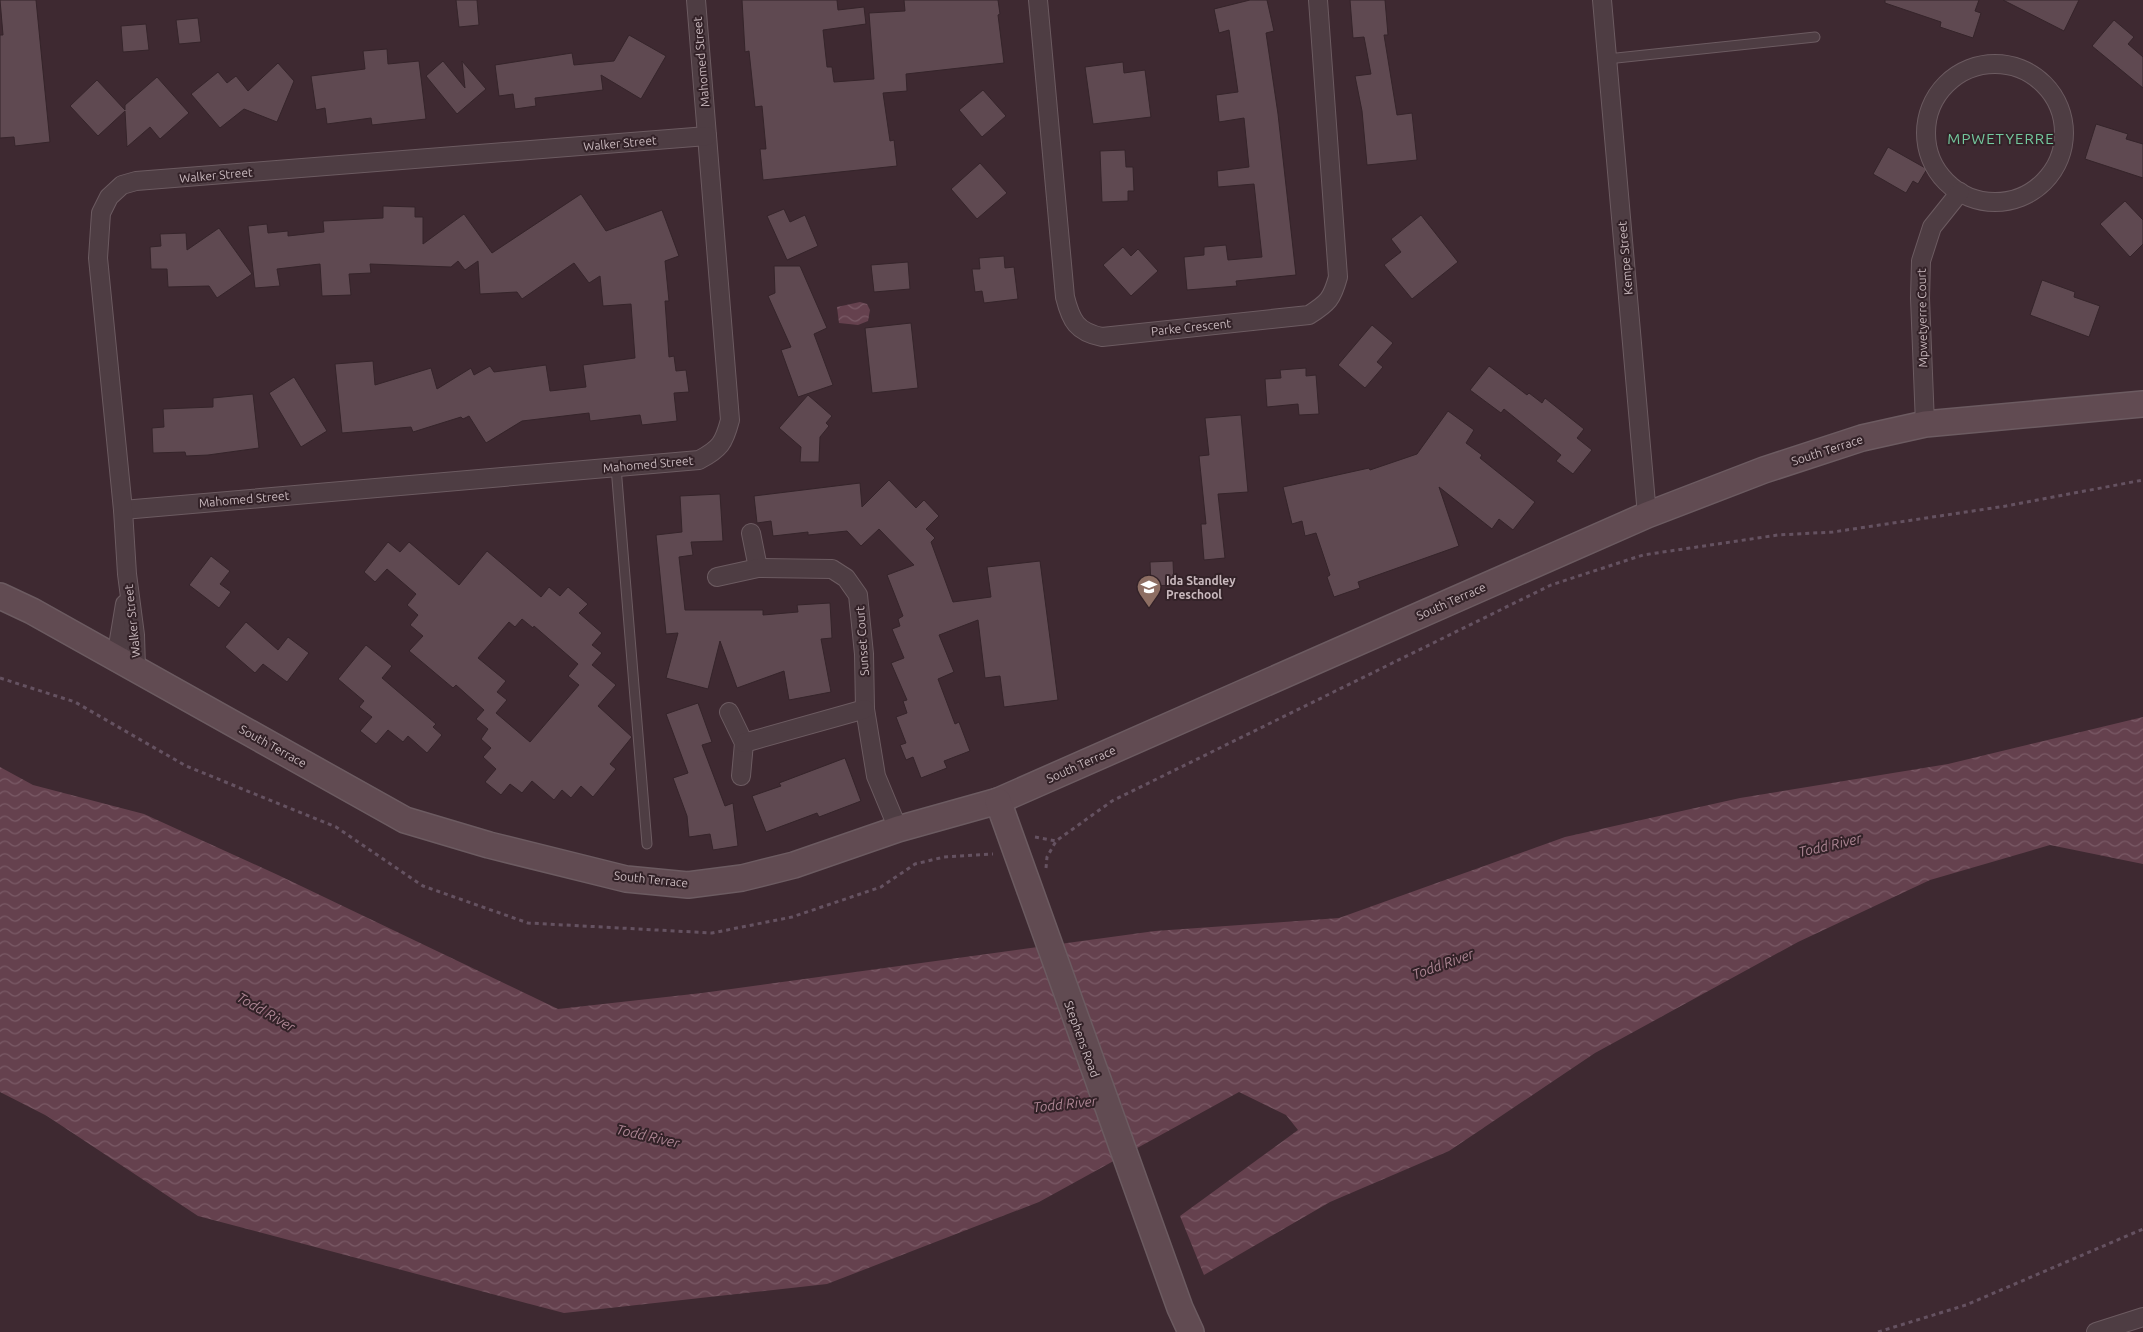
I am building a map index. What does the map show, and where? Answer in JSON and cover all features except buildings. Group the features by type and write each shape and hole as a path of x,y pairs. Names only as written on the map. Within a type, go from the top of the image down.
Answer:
{"street":[{"name":"Mahomed Street","path":"123,510 699,460 716,451 726,437 730,420 696,0"},
{"name":"Parke Crescent","path":"1038,0 1065,297 1070,316 1077,326 1089,334 1102,337 1308,315 1326,304 1334,294 1338,277 1318,0"},
{"name":"Kempe Street","path":"1602,0 1647,515"},
{"path":"2005,64 2027,72 2045,85 2057,103 2064,124 2063,146 2055,167 2042,184 2024,196 2002,202 1981,201 1960,192 1942,177 1930,156 1926,133 1929,110 1941,89 1959,74 1981,65 2005,64"},
{"name":"Walker Street","path":"126,663 135,636 127,574 123,510 98,258 102,213 108,197 122,185 146,180 707,136"},
{"name":"Mpwetyerre Court","path":"1925,424 1920,298 1921,261 1932,227 1960,192"},
{"name":"South Terrace","path":"0,596 32,611 405,820 489,845 626,879 688,885 742,878 794,865 898,829 998,801 1647,515 1764,470 1862,438 1925,424 2143,404"},
{"path":"751,533 758,568"},
{"name":"Sunset Court","path":"716,578 758,568 832,569 846,578 858,595 864,654 865,709 876,776 898,829"},
{"name":"South Terrace","path":"0,586 32,611"},
{"path":"744,743 865,709"},
{"path":"729,712 744,743 741,776"},
{"name":"Stephens Road","path":"998,801 1180,1308 1191,1332"},
{"path":"2096,1332 2143,1317"}],"lane":[{"path":"1607,59 1816,37"},
{"path":"616,467 647,844"}],"path":[{"path":"0,678 75,702 186,766 336,826 423,886 528,923 712,933 792,917 881,887 915,864 944,857 991,855 1014,846 1031,836 1056,841 1112,801 1551,585 1643,555 1778,535 1833,532 2006,506 2143,480"},
{"path":"1878,1332 1966,1305 2143,1229"}],"water":[{"path":"860,302 867,304 870,310 868,321 858,325 839,323 837,307"},
{"name":"Todd River","path":"2143,717 2143,864 2050,845 1930,880 1798,942 1595,1053 1449,1151 1330,1202 1204,1275 1180,1216 1298,1130 1286,1115 1239,1092 1039,1202 827,1284 564,1313 198,1216 47,1116 0,1092 0,767 33,785 144,814 278,875 558,1009 702,993 1155,931 1339,918 1565,837 1740,798 1948,764"}],"place":[{"name":"Ida Standley Preschool","path":"1149,608"}],"district":[{"name":"MPWETYERRE","path":"2001,138"}]}
